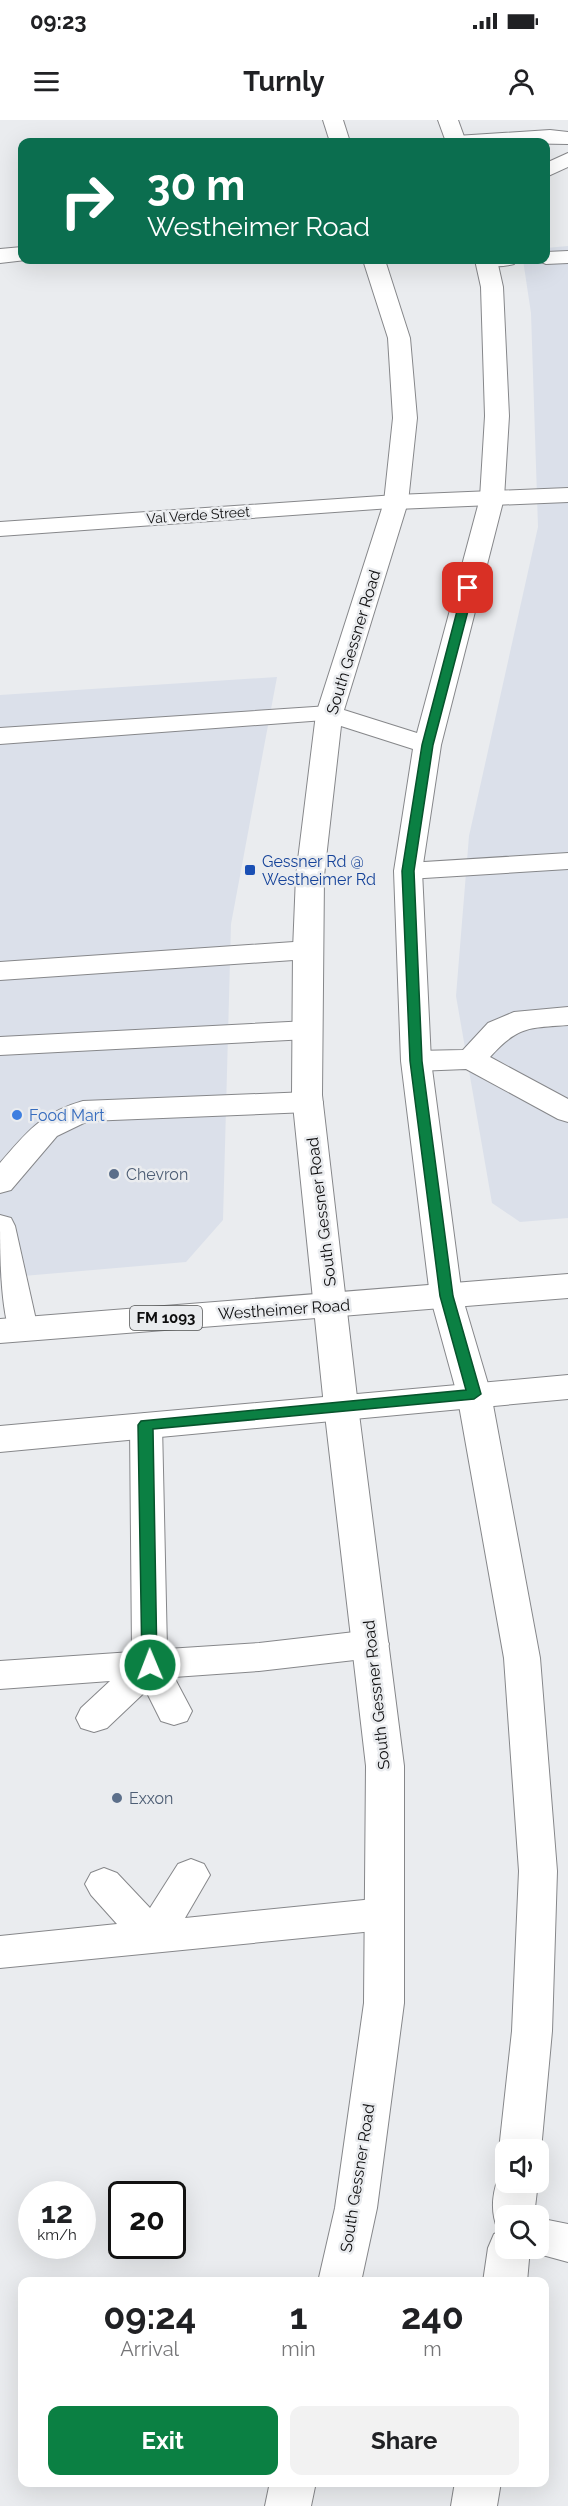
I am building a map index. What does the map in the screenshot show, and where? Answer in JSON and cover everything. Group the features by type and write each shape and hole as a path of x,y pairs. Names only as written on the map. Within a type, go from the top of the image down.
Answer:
{"main road":[{"path":"333,120 339,138"},
{"path":"448,120 455,138"},
{"path":"0,256 18,254"},
{"name":"South Gessner Road","path":"340,2277 356,2208 384,2003 385,1766 372,1644 341,1406 332,1305 308,1102 308,950 310,876 329,714 396,502 405,418 399,338 375,264"},
{"path":"493,264 497,416 492,498 427,745 408,871 416,1061 446,1296 474,1394 522,1658 538,1871 532,2031 521,2139"},
{"name":"Val Verde Street","path":"0,529 396,502"},
{"path":"329,714 427,745"},
{"name":"Westheimer Road","path":"11,1330 568,1286"},
{"path":"0,1438 568,1387"},
{"path":"506,2277 508,2259"},
{"path":"288,2506 292,2487"},
{"path":"474,2506 477,2487"}],"lane":[{"path":"519,138 550,136 568,138"},
{"path":"550,169 568,159"},
{"path":"550,258 568,257"},
{"path":"396,502 568,495"},
{"path":"0,736 329,714"},
{"path":"408,871 568,861"},
{"path":"0,971 308,950"},
{"path":"471,1059 498,1030 525,1019 568,1016"},
{"path":"0,1046 308,1030"},
{"path":"416,1061 471,1059 568,1112"},
{"path":"0,1183 47,1129 83,1111 308,1102"},
{"path":"0,1226 11,1330"},
{"path":"146,1425 150,1665 174,1711"},
{"path":"0,1675 259,1657 372,1644"},
{"path":"94,1718 150,1665"},
{"path":"152,1937 191,1875"},
{"path":"104,1884 152,1937"},
{"path":"0,1952 384,1914"},
{"path":"549,2239 568,2243"}],"shaded area":[{"path":"568,246 568,1218 520,1222 492,1203 456,996 469,836 538,527 531,313 524,264 550,264 550,248"},
{"path":"277,677 231,924 223,1220 186,1262 0,1278 0,695"}],"place":[{"name":"Gessner Rd @ Westheimer Rd","path":"250,870"},
{"name":"Food Mart","path":"17,1115"},
{"name":"Chevron","path":"114,1174"},
{"name":"Exxon","path":"117,1798"}],"route":[{"path":"150,1665 146,1425 474,1394 446,1296 416,1061 408,871 427,745 468,588"}]}
